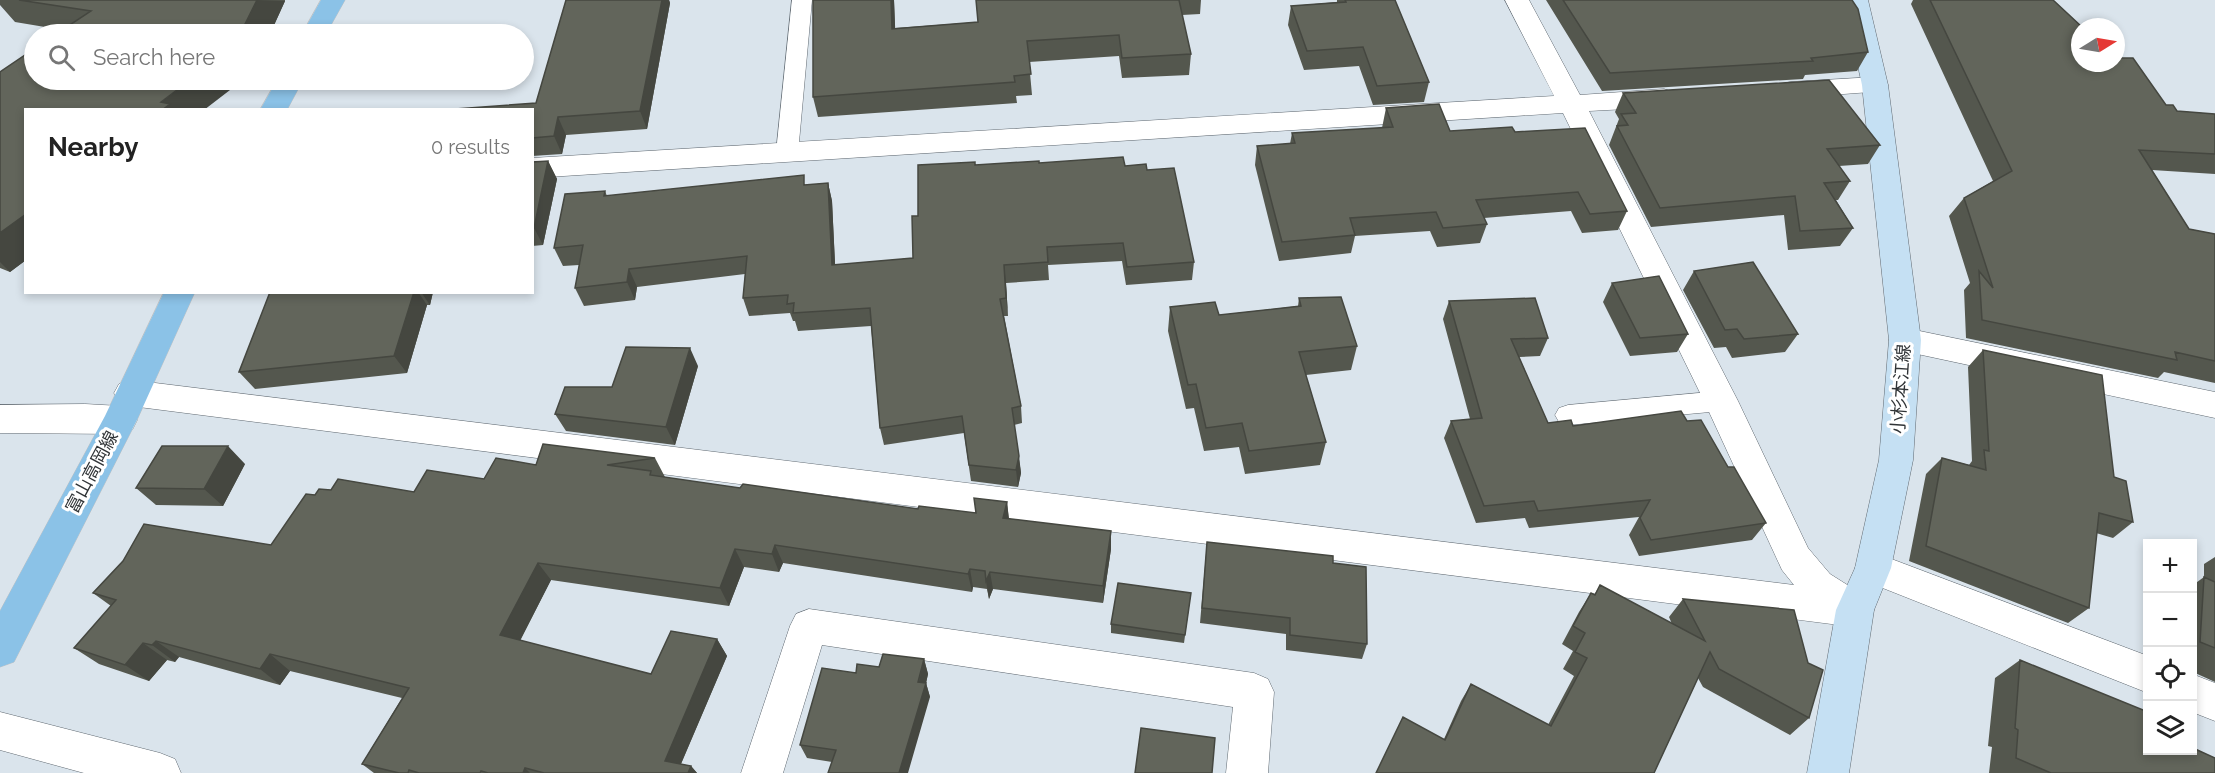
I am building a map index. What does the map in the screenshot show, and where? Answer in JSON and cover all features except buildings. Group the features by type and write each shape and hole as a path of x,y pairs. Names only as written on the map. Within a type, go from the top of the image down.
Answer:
{"main road":[{"path":"320,24 333,0"},
{"name":"小杉本江線","path":"1828,773 1855,610 1873,568 1896,460 1905,340 1875,85 1856,0"},
{"path":"274,108 284,90"},
{"name":"富山高岡線","path":"0,649 125,406 179,294"}],"street":[{"path":"1517,0 1572,104 1721,401 1795,559 1817,586 1855,610"},
{"path":"1770,92 1875,85"},
{"path":"534,168 1689,97"},
{"path":"1905,340 2215,405"},
{"path":"0,419 86,418 125,406 1855,610"},
{"path":"1873,568 2143,673"},
{"path":"762,773 809,626 1254,692 1247,773"},
{"path":"2197,695 2215,702"},
{"path":"0,731 160,773"}],"lane":[{"path":"787,153 802,0"},
{"path":"1568,415 1721,401"}]}
